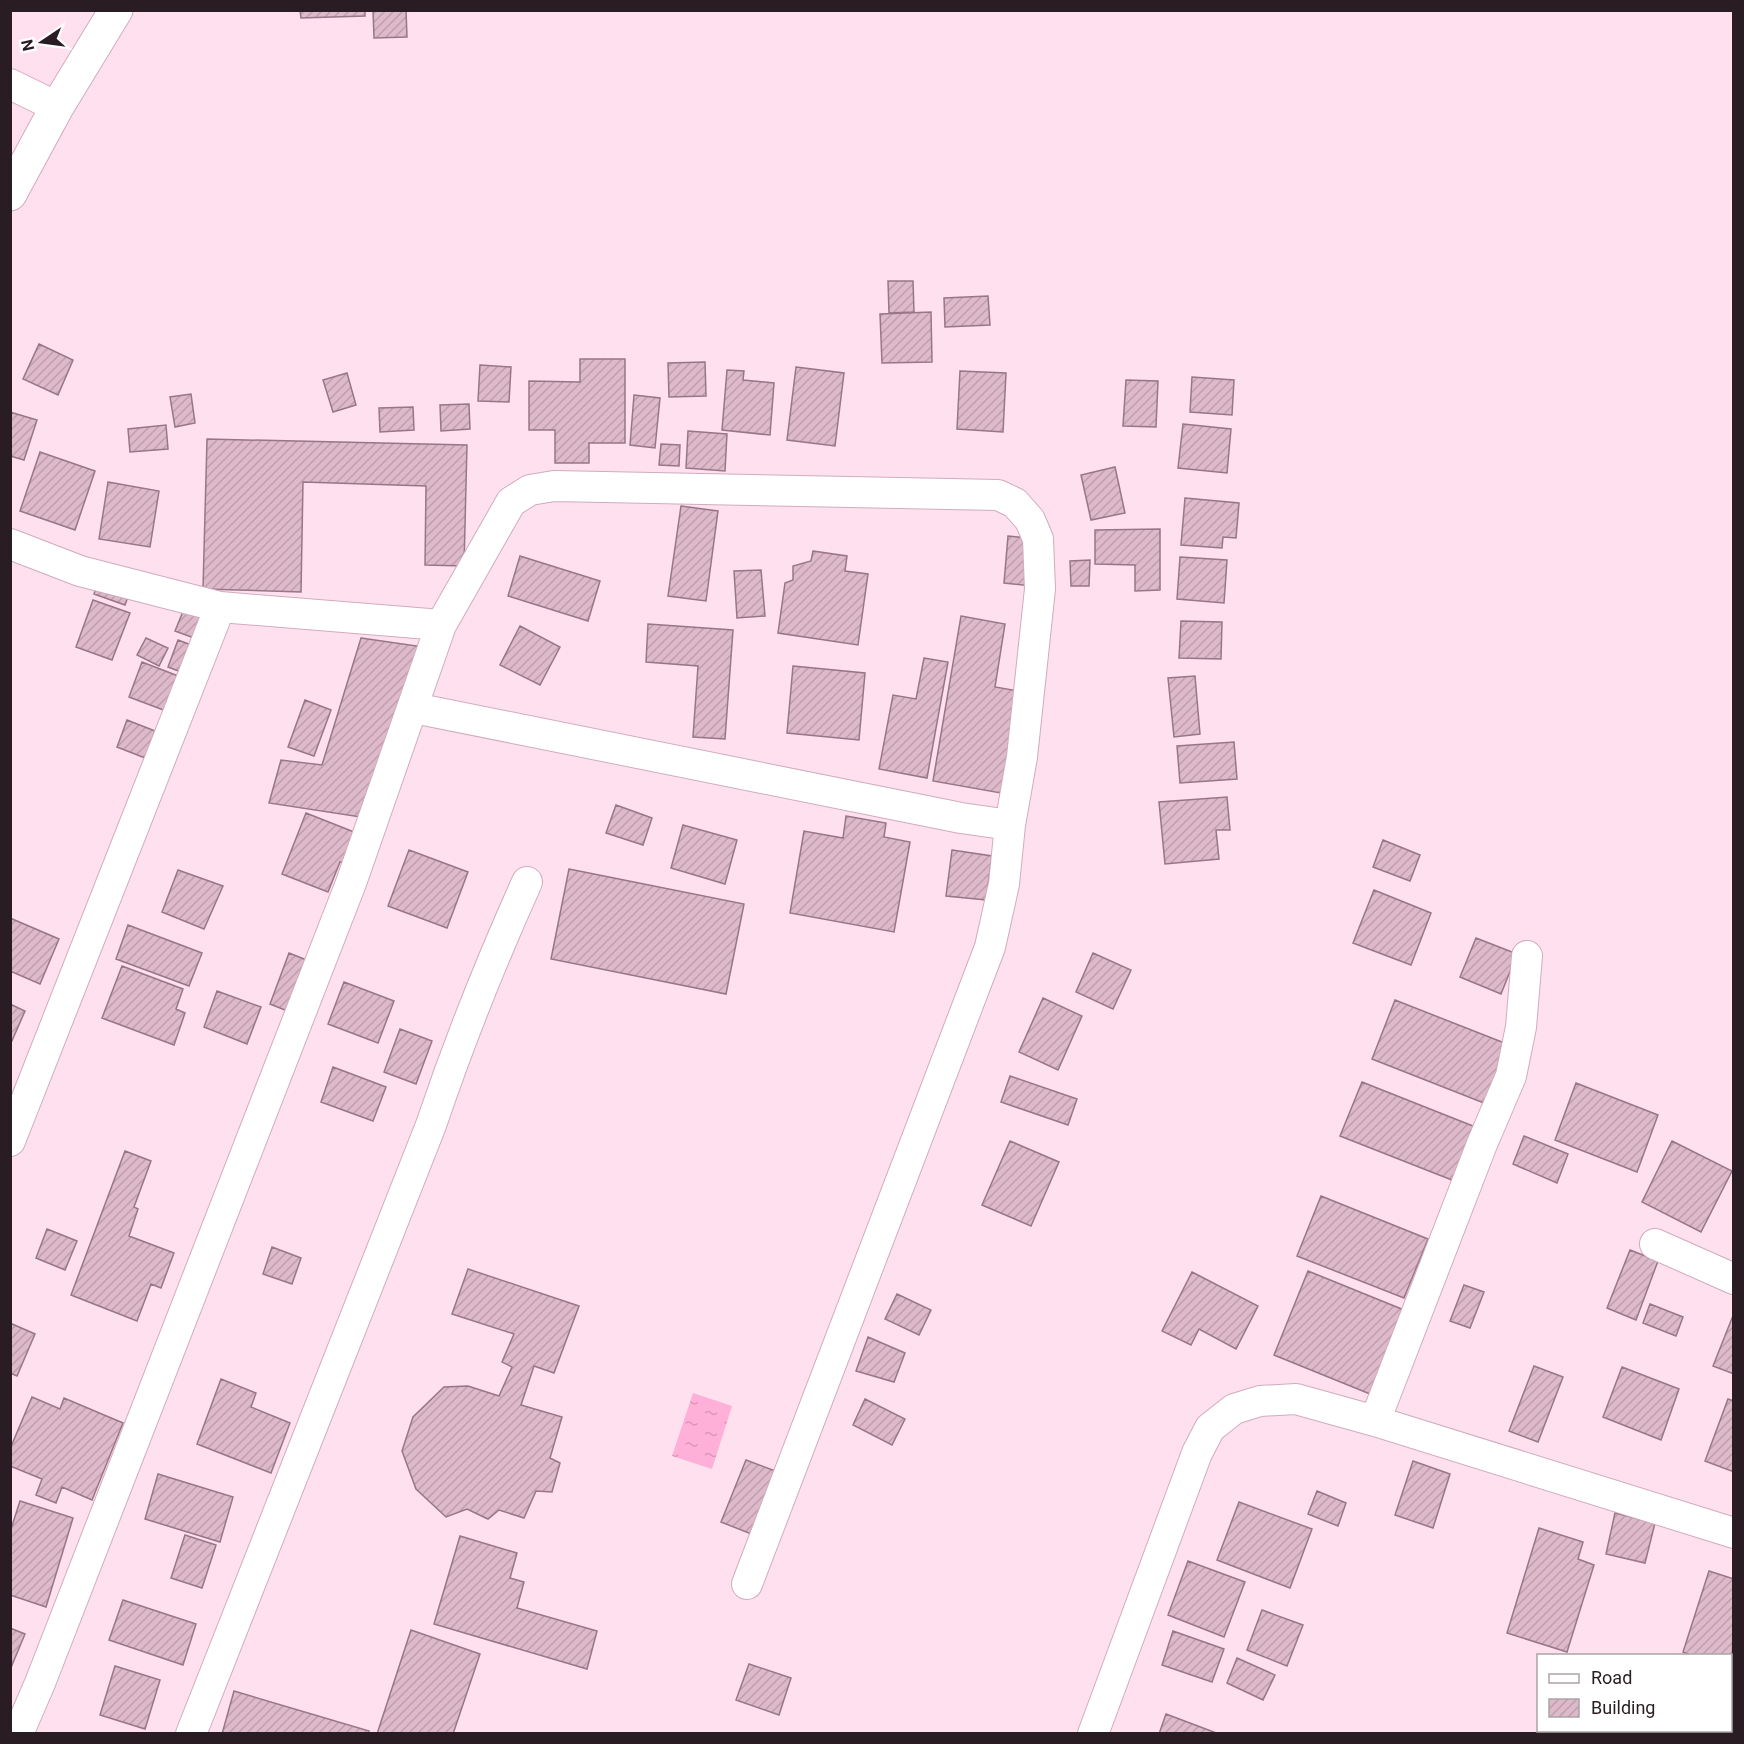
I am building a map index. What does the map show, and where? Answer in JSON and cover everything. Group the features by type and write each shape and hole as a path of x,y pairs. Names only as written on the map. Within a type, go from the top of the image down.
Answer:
{"street":[{"path":"10,194 57,107 116,10"},
{"path":"10,84 57,107"},
{"path":"18,1734 346,894 414,708 441,624 511,501 530,490 554,486 998,495 1015,502 1030,520 1038,539 1040,590 1022,757 1010,825 1004,884 990,947 747,1584"},
{"path":"10,544 80,571 220,607 441,624"},
{"path":"10,1141 220,607"},
{"path":"414,708 961,818 1010,825"},
{"path":"191,1734 431,1125 484,979 527,882"},
{"path":"1375,1421 1482,1144 1511,1076 1521,1027 1527,956"},
{"path":"1654,1244 1734,1279"},
{"path":"1093,1734 1197,1452 1210,1428 1234,1409 1260,1401 1296,1399 1375,1421 1734,1533"}],"water":[{"path":"693,1393 732,1406 712,1469 672,1456"}],"building":[{"path":"300,10 365,10 365,16 301,18"},
{"path":"373,10 406,10 407,37 374,38"},
{"path":"888,281 913,281 914,312 889,313"},
{"path":"988,296 990,325 945,327 944,298"},
{"path":"931,312 932,362 882,363 880,314"},
{"path":"39,344 73,360 58,395 23,379"},
{"path":"580,359 625,359 625,443 589,443 589,463 555,463 555,430 529,430 529,381 580,382"},
{"path":"705,362 706,396 669,397 668,363"},
{"path":"480,365 511,367 509,402 478,401"},
{"path":"796,367 844,373 835,446 787,440"},
{"path":"727,370 744,371 743,380 774,383 770,435 722,430"},
{"path":"960,371 1006,373 1003,432 957,429"},
{"path":"347,373 356,405 333,412 323,380"},
{"path":"1192,377 1234,380 1232,415 1190,412"},
{"path":"1126,380 1158,381 1156,427 1123,426"},
{"path":"191,394 195,423 175,427 170,397"},
{"path":"634,395 660,398 655,448 630,445"},
{"path":"469,404 470,429 441,431 440,405"},
{"path":"413,407 414,430 380,432 379,408"},
{"path":"10,412 37,420 24,460 10,456"},
{"path":"1183,424 1231,429 1227,473 1178,468"},
{"path":"166,425 168,449 130,452 128,429"},
{"path":"688,431 727,434 725,471 686,468"},
{"path":"207,439 467,445 464,566 425,565 426,486 303,482 301,592 203,589"},
{"path":"661,444 680,445 679,466 659,465"},
{"path":"40,452 95,471 75,530 20,511"},
{"path":"1115,467 1125,513 1091,520 1081,475"},
{"path":"108,482 159,491 150,547 99,539"},
{"path":"1185,498 1239,503 1236,538 1223,537 1222,548 1181,545"},
{"path":"681,506 718,511 706,601 668,596"},
{"path":"1160,529 1160,590 1135,591 1135,565 1095,564 1095,530"},
{"path":"1008,536 1037,539 1032,586 1004,583"},
{"path":"813,551 847,556 845,571 868,574 858,645 778,633 785,583 793,580 793,566 811,561"},
{"path":"520,556 600,581 588,621 508,596"},
{"path":"1180,557 1227,560 1224,603 1177,599"},
{"path":"1090,560 1089,586 1071,586 1070,561"},
{"path":"761,570 765,616 737,618 734,571"},
{"path":"100,577 131,588 125,605 94,594"},
{"path":"93,600 130,613 112,660 76,647"},
{"path":"184,609 206,617 197,639 175,631"},
{"path":"961,616 1005,624 995,687 1029,693 1012,795 933,781"},
{"path":"1181,621 1222,622 1221,659 1179,658"},
{"path":"648,624 733,630 725,739 693,737 698,666 646,662"},
{"path":"520,626 560,647 540,685 500,665"},
{"path":"146,638 168,648 159,666 137,655"},
{"path":"361,638 431,648 367,818 269,803 281,760 322,765"},
{"path":"178,640 199,648 189,675 168,667"},
{"path":"924,658 948,662 927,778 879,769 893,695 916,699"},
{"path":"142,662 186,679 174,714 129,697"},
{"path":"793,666 865,673 859,740 787,733"},
{"path":"1195,676 1200,734 1174,737 1168,678"},
{"path":"305,700 331,710 314,756 288,747"},
{"path":"127,720 155,731 145,758 117,747"},
{"path":"1234,742 1237,779 1180,783 1177,746"},
{"path":"1227,797 1230,830 1216,830 1219,859 1165,864 1159,802"},
{"path":"616,805 652,818 643,845 606,833"},
{"path":"306,813 364,836 352,866 340,862 328,892 282,874"},
{"path":"846,816 886,823 884,837 910,842 894,932 790,913 804,831 843,838"},
{"path":"683,825 737,840 725,884 671,868"},
{"path":"1383,840 1420,855 1410,881 1373,867"},
{"path":"409,850 468,872 447,928 388,906"},
{"path":"952,850 992,856 986,900 946,896"},
{"path":"569,869 744,904 726,994 551,959"},
{"path":"178,870 223,886 204,929 162,912"},
{"path":"1374,890 1431,913 1411,965 1353,943"},
{"path":"10,918 59,939 40,984 10,971"},
{"path":"128,925 202,953 189,986 116,959"},
{"path":"1476,938 1517,954 1501,994 1460,977"},
{"path":"289,953 314,963 295,1014 270,1004"},
{"path":"1093,953 1131,970 1113,1009 1076,992"},
{"path":"122,966 183,989 176,1009 185,1013 174,1045 102,1018"},
{"path":"344,982 394,1001 378,1043 328,1024"},
{"path":"217,991 261,1007 247,1044 204,1027"},
{"path":"1043,998 1082,1016 1058,1070 1019,1052"},
{"path":"1395,1000 1512,1046 1489,1105 1372,1059"},
{"path":"10,1004 25,1011 11,1043 10,1043"},
{"path":"400,1029 432,1041 416,1084 384,1072"},
{"path":"333,1067 386,1087 373,1121 321,1102"},
{"path":"1010,1076 1077,1099 1068,1125 1001,1102"},
{"path":"1362,1082 1483,1130 1462,1184 1340,1136"},
{"path":"1576,1083 1658,1115 1637,1172 1555,1140"},
{"path":"1524,1136 1568,1154 1557,1183 1513,1164"},
{"path":"1010,1141 1059,1162 1031,1226 982,1205"},
{"path":"1672,1141 1732,1171 1701,1232 1642,1202"},
{"path":"125,1151 151,1161 134,1207 138,1209 129,1236 174,1253 161,1288 151,1284 137,1321 71,1295"},
{"path":"1321,1196 1428,1239 1404,1298 1297,1256"},
{"path":"47,1229 77,1241 65,1270 36,1258"},
{"path":"272,1247 301,1258 292,1284 263,1274"},
{"path":"1630,1250 1658,1261 1636,1320 1607,1308"},
{"path":"468,1269 579,1306 554,1373 534,1366 521,1405 562,1417 550,1458 560,1463 552,1492 536,1491 524,1518 499,1510 488,1519 467,1509 446,1517 416,1489 402,1451 413,1417 444,1387 468,1386 499,1396 512,1367 502,1362 514,1334 452,1314"},
{"path":"1308,1271 1409,1312 1375,1396 1274,1355"},
{"path":"1192,1272 1258,1306 1236,1349 1199,1329 1191,1345 1162,1331"},
{"path":"1464,1285 1484,1292 1470,1328 1450,1321"},
{"path":"897,1294 931,1310 919,1335 885,1319"},
{"path":"1650,1304 1683,1317 1676,1336 1643,1323"},
{"path":"1734,1313 1734,1374 1713,1366"},
{"path":"10,1323 35,1334 17,1376 10,1373"},
{"path":"868,1337 905,1353 894,1382 856,1371"},
{"path":"1534,1366 1563,1377 1538,1442 1509,1431"},
{"path":"1622,1367 1679,1389 1661,1440 1603,1417"},
{"path":"221,1379 256,1393 251,1407 290,1423 271,1473 197,1444"},
{"path":"32,1397 60,1409 64,1398 123,1423 92,1500 62,1487 56,1503 36,1495 42,1479 10,1466 10,1449"},
{"path":"865,1399 905,1419 892,1445 853,1425"},
{"path":"1728,1399 1734,1401 1734,1472 1705,1461"},
{"path":"746,1460 778,1472 754,1535 721,1522"},
{"path":"1413,1461 1450,1474 1433,1528 1395,1515"},
{"path":"158,1474 233,1497 220,1542 145,1519"},
{"path":"1317,1491 1346,1503 1338,1526 1308,1514"},
{"path":"20,1501 73,1518 46,1607 10,1595 10,1532"},
{"path":"1239,1502 1312,1529 1290,1588 1217,1560"},
{"path":"1615,1513 1655,1523 1645,1563 1606,1554"},
{"path":"1539,1528 1583,1542 1578,1559 1594,1565 1567,1652 1507,1633"},
{"path":"185,1535 216,1545 202,1588 171,1578"},
{"path":"460,1536 517,1553 510,1578 524,1582 517,1608 597,1631 587,1669 434,1624"},
{"path":"1188,1561 1245,1582 1224,1637 1168,1615"},
{"path":"1709,1571 1734,1579 1732,1669 1732,1654 1688,1654 1683,1652"},
{"path":"123,1600 196,1624 183,1665 109,1640"},
{"path":"1262,1610 1303,1625 1287,1666 1247,1650"},
{"path":"10,1628 25,1634 10,1670"},
{"path":"411,1630 480,1654 453,1734 377,1734"},
{"path":"1173,1631 1224,1649 1212,1682 1162,1665"},
{"path":"1237,1658 1275,1675 1263,1700 1227,1683"},
{"path":"749,1664 791,1678 779,1715 736,1700"},
{"path":"115,1666 160,1680 145,1729 100,1715"},
{"path":"234,1691 369,1731 368,1734 222,1734"},
{"path":"1166,1714 1219,1734 1159,1734"}]}
